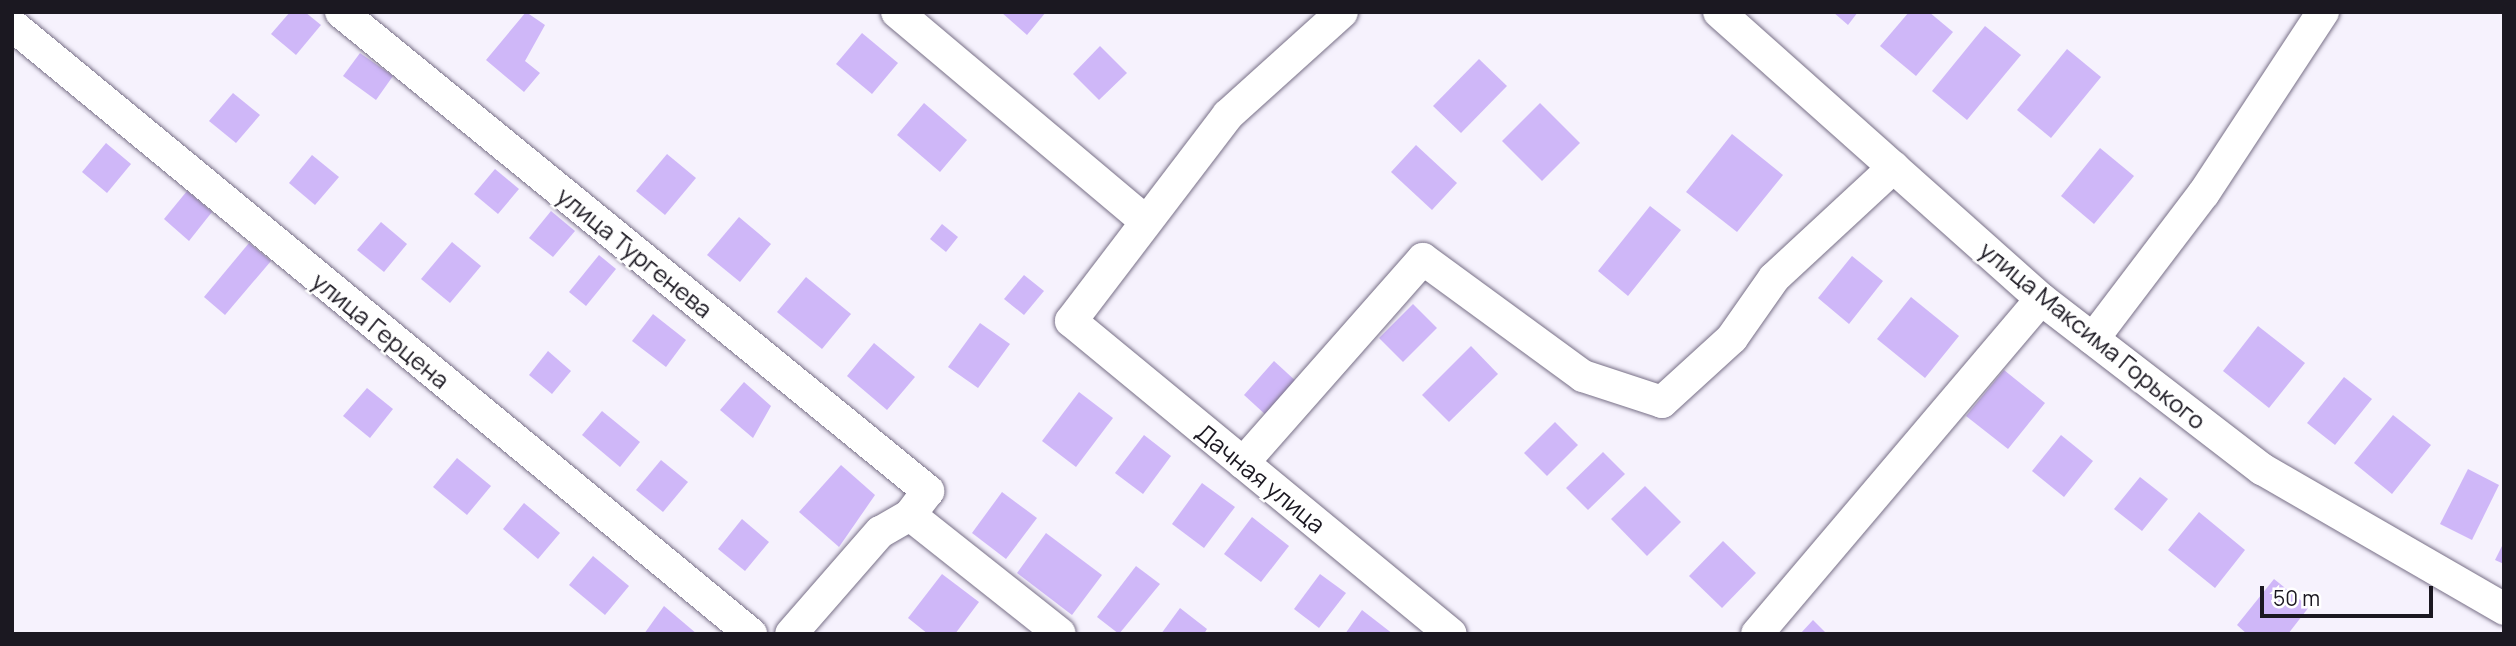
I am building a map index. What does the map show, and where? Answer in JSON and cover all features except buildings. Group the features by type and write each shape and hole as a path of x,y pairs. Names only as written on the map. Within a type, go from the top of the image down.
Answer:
{"street":[{"name":"улица Тургенева","path":"341,12 919,503 1060,634"},
{"path":"897,12 1144,220 1228,115 1342,12"},
{"name":"улица Максима Горького","path":"1719,12 2041,299 2262,469 2504,609"},
{"path":"2093,339 2204,193 2323,12"},
{"name":"улица Герцена","path":"12,25 751,634"},
{"path":"1243,463 1423,259 1584,376 1662,402 1732,338 1774,278 1894,167"},
{"name":"Дачная улица","path":"1144,220 1071,321 1451,634"},
{"path":"1757,634 2041,299"},
{"path":"791,634 880,533 919,503"}]}
